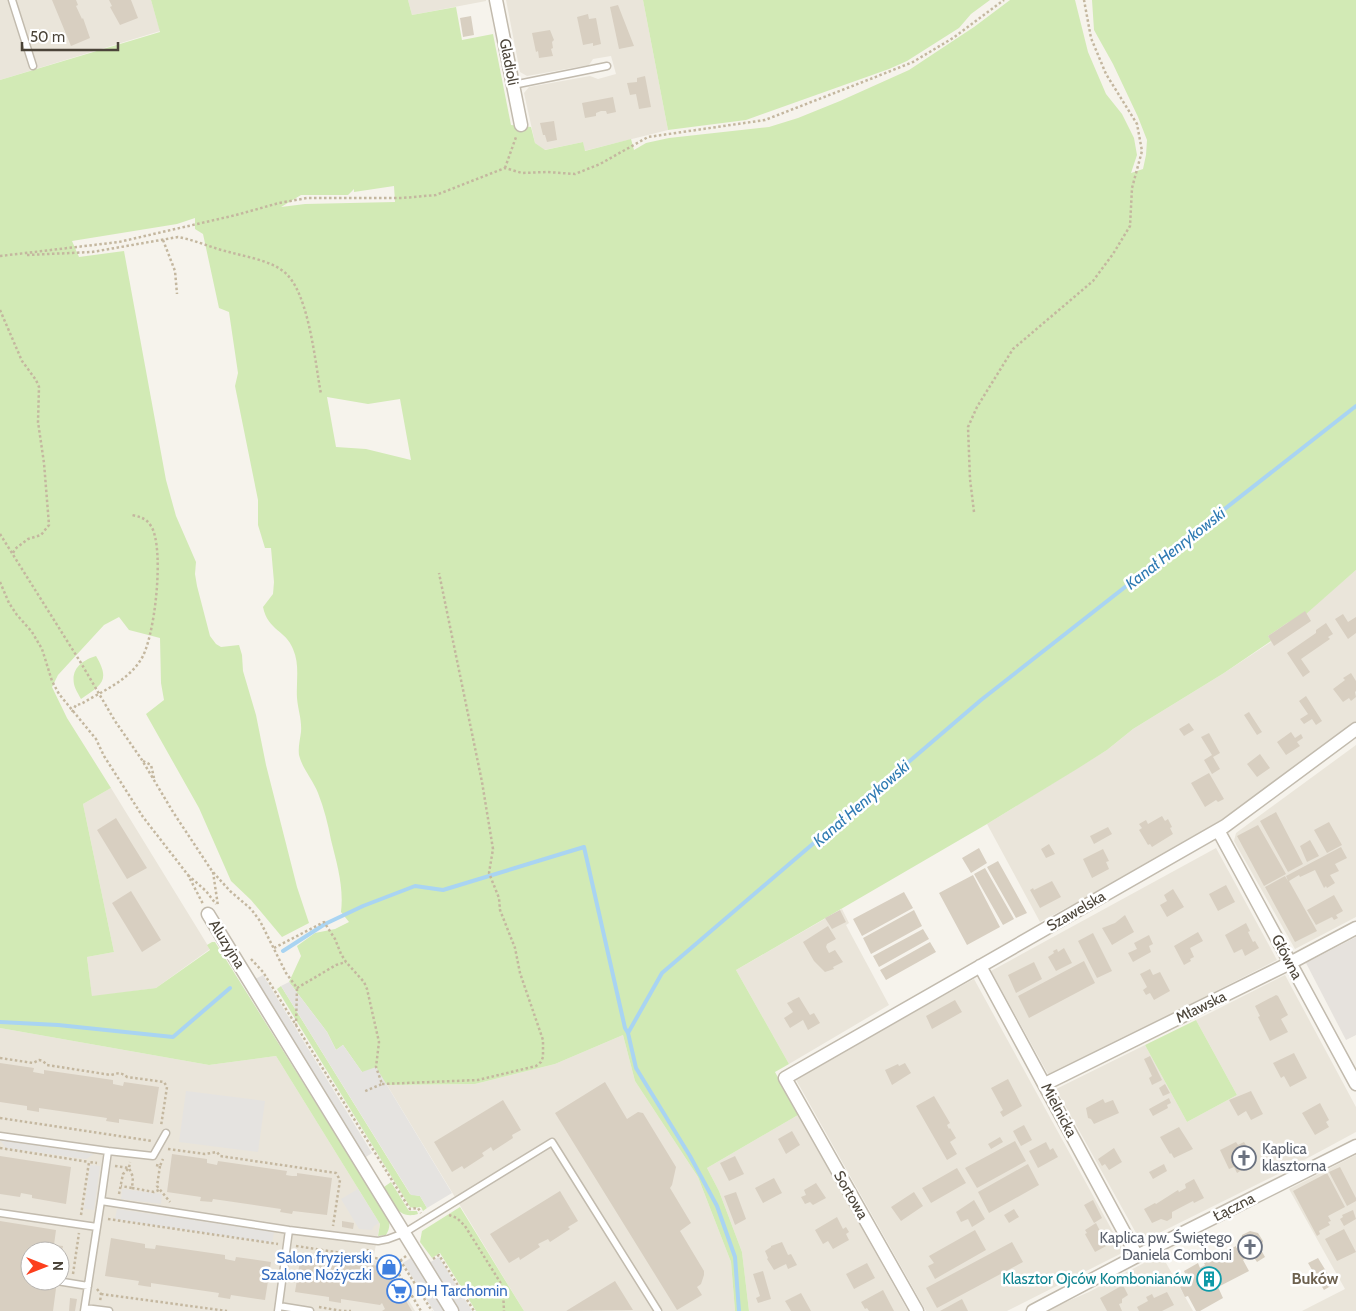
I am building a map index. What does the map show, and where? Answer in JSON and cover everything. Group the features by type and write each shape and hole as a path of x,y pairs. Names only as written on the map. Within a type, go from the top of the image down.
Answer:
{"street":[{"name":"Gladioli","path":"496,0 521,125"},
{"name":"Szawelska","path":"785,1078 1218,830 1356,729"},
{"name":"Główna","path":"1218,830 1356,1084"},
{"name":"Aluzyjna","path":"216,911 452,1311"},
{"name":"Mławska","path":"1045,1084 1290,963 1356,928"},
{"name":"Mielnicka","path":"980,966 1137,1256"},
{"name":"Sortowa","path":"785,1078 917,1311"},
{"name":"Łączna","path":"1036,1310 1137,1256 1356,1146"}],"lane":[{"path":"12,0 33,66"},
{"path":"513,85 607,66"},
{"path":"0,1136 153,1156 158,1142 166,1133"},
{"path":"101,1201 289,1230 365,1239 388,1239 404,1232 552,1142 658,1311"},
{"path":"108,1151 84,1309 110,1311"},
{"path":"0,1213 97,1227"},
{"path":"289,1230 278,1309 310,1308"},
{"path":"72,1283 88,1286"}],"path":[{"path":"0,256 119,242 279,203 307,198 402,198 436,195 505,168 522,173 575,174 600,164 648,137 765,120 913,62 953,38 1004,0"},
{"path":"974,512 970,479 968,427 977,407 1013,349 1093,281 1113,254 1130,226 1132,188 1142,151 1137,124 1106,74 1091,38 1084,0"},
{"path":"505,168 521,125"},
{"path":"10,255 92,252 178,237 271,264 284,272 293,282 305,308 321,394"},
{"path":"163,240 175,271 177,294"},
{"path":"0,310 22,361 39,387 38,422 44,463 49,525 41,535 28,539 12,554"},
{"path":"72,712 76,705 81,704 128,676 142,660 153,624 159,565 152,527 145,519 132,515"},
{"path":"0,534 115,721 212,871 230,891 251,909 260,922 286,973 297,988 296,1025"},
{"path":"363,1092 382,1084 478,1080 536,1066 541,1062 543,1056 543,1040 520,973 515,948 500,910 499,898 489,873 493,849 484,792 439,573"},
{"name":"Aluzyjna","path":"0,582 9,603 42,648 52,681 59,694 96,739 104,756 143,817 216,911"},
{"path":"212,871 216,911"},
{"path":"188,875 206,891 216,911"},
{"path":"274,948 324,922 335,939 340,954 364,982 367,989 379,1042 376,1067 382,1084"},
{"path":"249,957 263,972 408,1206 410,1208 418,1208 422,1214"},
{"path":"297,988 336,965 346,962"},
{"path":"0,1058 33,1063 39,1060 47,1065 111,1075 118,1073 127,1077 164,1082 167,1087 158,1142"},
{"path":"0,1118 158,1142 168,1149 205,1154 216,1152 220,1156 336,1173 340,1180 333,1227"},
{"path":"0,1148 129,1168"},
{"path":"168,1149 160,1166 157,1186 171,1203"},
{"path":"132,1188 133,1177 129,1168 130,1161 138,1162"},
{"path":"72,1283 89,1162"},
{"path":"153,1164 160,1166"},
{"path":"114,1220 122,1174 129,1168"},
{"path":"121,1186 154,1192 160,1189"},
{"path":"452,1210 445,1215 455,1217 461,1221"},
{"path":"459,1214 461,1221 500,1282 503,1290 504,1311"},
{"path":"106,1219 287,1246"},
{"path":"325,1226 341,1229"},
{"path":"365,1239 368,1247 367,1256"},
{"path":"294,1251 295,1246 298,1246 388,1260 394,1266 421,1311"},
{"path":"394,1266 409,1254"},
{"path":"431,1260 440,1255 474,1311"},
{"path":"400,1260 432,1311"},
{"path":"95,1288 101,1294 227,1311"},
{"path":"99,1310 101,1294"},
{"path":"413,1298 421,1294"},
{"path":"310,1308 351,1311"}],"shaded area":[{"path":"0,0 151,0 160,31 0,80"},
{"path":"408,0 486,0 486,1 412,15"},
{"path":"506,0 643,0 668,130 584,151 583,142 544,150 535,143 524,93 529,87 590,76 598,79 616,74 611,56 593,59 589,65 527,76 520,72"},
{"path":"1356,570 1356,723 1193,840 1040,922 987,824 1107,750 1133,729 1271,642 1268,636 1288,622 1306,613"},
{"path":"1356,745 1356,917 1295,949 1234,841 1236,833"},
{"path":"111,788 210,949 156,988 92,997 87,957 114,952 83,804"},
{"path":"1216,848 1277,960 1049,1076 991,971"},
{"path":"842,909 849,923 846,925 889,1005 789,1064 736,970"},
{"path":"1356,937 1356,1035 1346,1040 1306,963"},
{"path":"263,975 372,1153 366,1157 365,1161 253,977 257,978"},
{"path":"1285,975 1356,1107 1356,1132 1280,1173 1141,1242 1056,1089 1145,1045 1187,1122 1237,1095 1196,1020"},
{"path":"974,979 1124,1252 1007,1311 926,1311 795,1078"},
{"path":"289,982 327,1032 336,1050 343,1045 362,1072 376,1067 452,1193 427,1208 420,1196 411,1195 281,986"},
{"path":"0,1028 209,1065 276,1056 380,1224 373,1260 385,1262 415,1311 0,1311"},
{"path":"623,1035 635,1081 698,1177 731,1262 735,1311 524,1311 387,1085 475,1084 555,1064"},
{"path":"186,1091 265,1101 258,1152 179,1142"},
{"path":"798,1115 908,1311 749,1311 742,1252 719,1191 707,1168"},
{"path":"0,1140 94,1154 86,1159 6,1148"},
{"path":"1356,1155 1356,1311 1302,1311 1345,1289 1289,1189"},
{"path":"90,1165 100,1166 94,1210 84,1209"},
{"path":"122,1189 162,1194 161,1204 121,1199"},
{"path":"358,1189 379,1223 372,1230 359,1229 341,1199"},
{"path":"117,1209 274,1232 272,1243 115,1219"},
{"path":"1161,1254 1193,1311 1045,1311 1089,1292"},
{"path":"412,1257 446,1311 434,1311 403,1263"},
{"path":"439,1257 472,1311 459,1311 429,1263"}],"green space":[{"path":"151,0 408,0 412,15 456,7 462,40 493,34 511,125 531,127 535,143 545,150 583,142 585,151 631,139 634,150 646,143 669,138 769,127 798,118 909,70 974,27 1010,0 1075,0 1088,52 1106,94 1122,114 1134,138 1137,155 1131,173 1143,169 1147,140 1113,64 1094,30 1092,0 1356,0 1356,570 1306,614 1287,623 1268,636 1271,641 1224,673 1133,729 1107,750 987,824 736,970 789,1064 775,1072 798,1115 707,1168 719,1191 742,1252 749,1311 735,1311 731,1262 698,1177 635,1081 623,1035 555,1064 475,1084 387,1085 362,1072 343,1045 336,1050 327,1032 289,982 301,956 297,946 315,933 335,929 349,922 341,912 342,894 339,876 324,810 316,788 299,755 301,728 297,698 295,655 290,643 265,615 263,607 273,594 274,582 271,548 265,548 258,525 258,500 235,386 238,373 229,312 219,308 203,234 195,229 195,218 177,224 72,241 79,257 124,251 166,480 176,516 196,562 197,586 210,636 221,647 239,645 243,671 256,715 266,765 297,887 309,923 282,937 251,900 231,881 199,808 146,714 164,700 161,683 160,638 129,630 119,617 104,625 58,675 52,687 67,718 111,788 83,804 114,952 87,957 92,996 156,988 210,950 207,945 215,942 389,1220 386,1235 378,1236 380,1224 276,1056 209,1065 0,1028 0,80 160,32","holes":["394,186 395,202 305,204 281,207 301,195 348,195 354,189 354,192","327,397 368,404 400,399 411,460 366,449 336,447"]},
{"path":"643,0 990,0 971,14 959,28 907,61 889,69 746,120 668,130"},
{"path":"96,656 103,671 102,682 81,699 74,684 74,673 83,662"},
{"path":"281,986 410,1194 420,1196 427,1208 423,1211 421,1207 410,1207 277,989"},
{"path":"1196,1020 1237,1095 1187,1122 1145,1045"},
{"path":"391,1182 409,1211 417,1211 418,1214 405,1214 396,1208 384,1187"},
{"path":"460,1207 524,1311 476,1311 440,1253 432,1258 420,1242 422,1231"}],"building":[{"path":"52,0 76,0 78,5 76,6 83,18 90,38 71,46"},
{"path":"109,0 131,0 138,18 120,25 110,7 112,6"},
{"path":"618,5 634,46 619,49 610,7"},
{"path":"588,14 589,19 596,18 601,44 593,46 593,43 583,45 577,17"},
{"path":"471,16 474,35 463,37 460,18"},
{"path":"550,30 554,40 552,42 553,48 551,49 553,56 539,58 532,33"},
{"path":"645,76 651,107 639,109 636,94 630,95 627,83 637,82 637,78"},
{"path":"613,97 616,112 607,114 606,111 601,111 596,113 596,116 585,118 582,103"},
{"path":"554,121 557,140 547,142 540,123"},
{"path":"1305,611 1311,621 1274,646 1268,636"},
{"path":"1343,614 1348,622 1356,617 1356,633 1348,639 1335,619"},
{"path":"1326,623 1333,634 1328,637 1330,639 1301,659 1310,672 1303,677 1287,653 1316,633 1316,630"},
{"path":"1351,673 1356,681 1356,697 1351,701 1349,698 1343,702 1333,689 1345,680 1343,678"},
{"path":"1306,696 1322,721 1316,725 1312,719 1304,724 1300,719 1308,714 1299,701"},
{"path":"1249,712 1262,732 1257,735 1244,715"},
{"path":"1189,723 1194,730 1184,736 1179,729"},
{"path":"1291,732 1295,738 1301,734 1303,738 1297,742 1300,746 1286,755 1277,742"},
{"path":"1209,733 1220,753 1213,757 1220,769 1212,774 1204,760 1212,755 1201,737"},
{"path":"1260,754 1270,768 1257,777 1247,764"},
{"path":"1209,773 1224,799 1218,802 1216,800 1205,807 1191,783"},
{"path":"1276,812 1303,864 1288,872 1260,821"},
{"path":"1162,816 1165,821 1168,819 1173,834 1152,847 1150,844 1148,845 1139,830 1142,828 1139,824 1146,820 1148,824"},
{"path":"116,818 147,868 127,879 97,830"},
{"path":"1329,822 1342,845 1327,853 1314,830"},
{"path":"1258,825 1286,874 1264,886 1237,836"},
{"path":"1108,827 1112,834 1094,844 1090,836"},
{"path":"1310,840 1319,856 1307,862 1300,846"},
{"path":"1049,844 1055,854 1046,858 1041,849"},
{"path":"1341,847 1347,858 1335,864 1339,871 1330,875 1335,883 1324,888 1315,870 1300,877 1299,875 1289,881 1317,931 1295,942 1265,887 1285,876 1288,881 1286,876"},
{"path":"979,848 987,863 971,873 962,858"},
{"path":"1103,849 1109,861 1106,862 1109,869 1092,878 1083,859"},
{"path":"998,861 1027,913 1016,918 987,867"},
{"path":"985,868 1014,919 1003,925 974,874"},
{"path":"973,875 1000,927 967,945 939,893"},
{"path":"1052,881 1061,897 1040,908 1030,890 1033,888 1034,890"},
{"path":"1226,885 1235,902 1218,911 1209,894"},
{"path":"1173,889 1184,907 1167,917 1160,905 1167,901 1164,895"},
{"path":"131,891 161,940 142,952 112,903"},
{"path":"904,892 913,908 862,936 853,919"},
{"path":"1334,895 1343,911 1336,915 1338,918 1334,920 1332,917 1316,925 1307,910"},
{"path":"840,910 846,922 832,929 825,918"},
{"path":"914,910 922,926 871,954 863,938"},
{"path":"1125,915 1134,932 1112,945 1102,928 1115,923"},
{"path":"1246,923 1253,942 1255,941 1259,948 1245,956 1242,949 1234,953 1225,935"},
{"path":"828,926 836,939 827,944 826,947 829,953 835,950 843,962 833,967 834,969 825,972 814,961 803,942"},
{"path":"923,929 929,939 879,967 873,956"},
{"path":"1198,932 1203,941 1190,948 1194,957 1184,965 1174,946"},
{"path":"1093,933 1112,971 1097,978 1078,941"},
{"path":"1149,935 1153,944 1149,946 1151,952 1133,962 1128,953 1137,949 1134,943"},
{"path":"930,942 936,952 886,980 880,970"},
{"path":"1064,948 1072,963 1056,971 1048,957 1054,953 1053,951 1057,949 1058,952"},
{"path":"1084,961 1095,983 1029,1018 1018,996"},
{"path":"1034,962 1042,979 1016,993 1008,975"},
{"path":"1150,969 1153,975 1160,972 1170,991 1154,1000 1150,993 1146,995 1143,990 1147,987 1140,974"},
{"path":"1276,995 1288,1015 1281,1019 1288,1032 1270,1041 1258,1017 1260,1016 1255,1006"},
{"path":"799,997 810,1015 814,1013 820,1023 808,1030 803,1020 790,1028 784,1018 793,1012 787,1003"},
{"path":"955,1000 962,1012 932,1029 926,1016"},
{"path":"1294,1053 1307,1078 1290,1087 1284,1076 1281,1078 1273,1063"},
{"path":"1150,1056 1162,1080 1152,1085 1149,1078 1152,1076 1144,1059"},
{"path":"0,1063 34,1068 33,1072 44,1074 44,1070 113,1080 113,1084 123,1086 124,1082 159,1087 153,1124 119,1119 119,1123 106,1121 107,1118 39,1108 39,1112 27,1110 27,1106 0,1102"},
{"path":"905,1063 911,1073 892,1085 885,1070"},
{"path":"1008,1079 1022,1106 1003,1117 1000,1112 1003,1110 991,1088"},
{"path":"605,1082 627,1119 638,1112 643,1113 676,1167 670,1188 691,1223 680,1231 704,1271 701,1284 697,1287 702,1295 677,1310 555,1113"},
{"path":"1165,1084 1170,1093 1163,1096 1159,1088"},
{"path":"1251,1091 1263,1114 1251,1120 1246,1111 1238,1116 1229,1100"},
{"path":"934,1096 950,1123 947,1125 949,1129 956,1138 950,1142 957,1154 947,1160 916,1106"},
{"path":"1169,1098 1171,1103 1167,1105 1168,1108 1153,1116 1149,1109"},
{"path":"1103,1099 1105,1103 1113,1100 1119,1113 1094,1124 1088,1118 1086,1108"},
{"path":"503,1100 521,1130 512,1135 513,1138 493,1151 491,1147 482,1153 484,1156 464,1169 462,1166 452,1172 434,1142"},
{"path":"1320,1103 1329,1120 1326,1122 1329,1127 1315,1135 1302,1113"},
{"path":"1024,1125 1032,1140 1021,1146 1013,1131"},
{"path":"1179,1127 1193,1149 1174,1158 1160,1137"},
{"path":"792,1131 800,1145 786,1154 778,1139"},
{"path":"1000,1137 1003,1142 991,1149 988,1144"},
{"path":"1015,1141 1026,1161 977,1188 965,1168"},
{"path":"1046,1142 1050,1150 1053,1148 1058,1157 1038,1168 1029,1151"},
{"path":"1236,1142 1238,1145 1244,1142 1256,1161 1237,1173 1234,1167 1229,1169 1220,1150"},
{"path":"1114,1148 1122,1162 1109,1170 1105,1164 1102,1166 1098,1159"},
{"path":"172,1154 207,1159 207,1163 217,1165 218,1161 287,1171 286,1175 292,1176 297,1176 297,1173 332,1178 327,1215 293,1211 292,1214 280,1212 281,1209 213,1199 212,1202 200,1201 201,1197 167,1192"},
{"path":"0,1156 71,1167 66,1204 32,1198 32,1195 21,1193 20,1197 0,1194"},
{"path":"735,1156 744,1174 729,1181 720,1163"},
{"path":"1028,1164 1039,1185 989,1213 978,1192"},
{"path":"1164,1164 1167,1171 1153,1179 1149,1172"},
{"path":"1340,1167 1356,1198 1356,1201 1347,1206 1329,1172"},
{"path":"957,1168 966,1183 931,1203 922,1188"},
{"path":"1327,1173 1345,1207 1328,1216 1331,1221 1328,1222 1330,1225 1319,1231 1320,1234 1317,1236 1293,1191"},
{"path":"774,1178 782,1193 763,1203 755,1188"},
{"path":"1194,1179 1204,1198 1194,1203 1193,1201 1172,1212 1172,1218 1167,1221 1161,1219 1152,1223 1144,1209 1178,1190 1179,1192 1186,1188 1185,1184"},
{"path":"816,1183 826,1198 813,1205 810,1202 805,1204 801,1197 806,1195 804,1190"},
{"path":"560,1191 578,1221 568,1227 570,1229 550,1242 548,1239 538,1244 540,1247 520,1260 519,1257 509,1263 490,1234"},
{"path":"736,1192 746,1219 735,1225 724,1196"},
{"path":"914,1192 923,1206 901,1221 891,1207"},
{"path":"974,1200 985,1219 972,1227 968,1219 961,1222 956,1212"},
{"path":"1093,1200 1102,1218 1094,1223 1084,1205"},
{"path":"1014,1209 1019,1217 1009,1223 1004,1215"},
{"path":"1353,1210 1356,1219 1344,1226 1340,1219 1343,1217 1342,1215"},
{"path":"837,1217 843,1229 846,1227 849,1232 846,1234 849,1240 833,1249 828,1241 823,1244 815,1230"},
{"path":"0,1221 56,1230 55,1241 20,1241 20,1291 56,1291 53,1311 0,1311"},
{"path":"342,1221 354,1223 353,1229 342,1227"},
{"path":"1096,1223 1110,1244 1095,1252 1085,1234 1087,1233 1085,1230"},
{"path":"1344,1229 1356,1252 1337,1261 1325,1239"},
{"path":"975,1230 986,1250 935,1279 928,1266 934,1263 929,1256"},
{"name":"Klasztor Ojców Kombonianów","path":"1250,1231 1258,1233 1263,1241 1261,1250 1265,1257 1257,1262 1255,1259 1247,1257 1243,1260 1249,1271 1218,1287 1223,1298 1200,1311 1196,1311 1188,1296 1185,1297 1180,1287 1186,1284 1183,1277 1186,1275 1184,1271 1198,1263 1200,1268 1205,1265 1204,1263 1241,1245 1242,1235"},
{"path":"111,1238 145,1244 145,1248 155,1249 156,1245 225,1255 225,1259 235,1261 236,1257 271,1262 265,1300 231,1295 230,1299 218,1297 219,1293 151,1283 151,1287 144,1286 138,1285 139,1281 105,1276"},
{"path":"782,1242 788,1255 791,1254 797,1265 788,1269 786,1264 774,1270 767,1259 765,1251 771,1246"},
{"path":"1012,1242 1023,1262 937,1308 926,1288"},
{"path":"301,1255 386,1267 412,1311 382,1311 385,1309 382,1303 380,1305 341,1299 341,1303 329,1301 329,1297 295,1292"},
{"path":"1318,1258 1334,1284 1324,1290 1308,1263"},
{"path":"867,1263 875,1278 854,1289 846,1274"},
{"path":"763,1271 771,1299 758,1303 756,1298 760,1296 753,1274"},
{"path":"615,1281 633,1310 566,1311"},
{"path":"1123,1285 1128,1295 1119,1304 1122,1311 1107,1311 1100,1298"},
{"path":"883,1290 894,1311 869,1311 867,1308 865,1309 861,1302"},
{"path":"1167,1292 1174,1305 1162,1311 1139,1311 1137,1307 1148,1301 1146,1297 1152,1294 1154,1298"},
{"path":"801,1293 811,1311 791,1311 785,1301"},
{"path":"70,1298 77,1299 75,1311 69,1311"},
{"path":"962,1299 968,1311 940,1311"}],"waterway":[{"name":"Kanał Henrykowski","path":"739,1311 735,1257 717,1206 690,1156 636,1068 628,1033 662,973 981,700 1356,406"},
{"path":"283,951 325,924 363,906 415,886 443,890 584,847 625,1028 628,1033"},
{"path":"0,1022 58,1025 173,1037 230,988"}],"place":[{"name":"Kaplica klasztorna","path":"1244,1158"},
{"name":"Kaplica pw. Świętego Daniela Comboni","path":"1250,1247"},
{"name":"Salon fryzjerski Szalone Nożyczki","path":"389,1267"},
{"name":"Klasztor Ojców Kombonianów","path":"1209,1279"},
{"name":"DH Tarchomin","path":"399,1291"}],"district":[{"name":"Buków","path":"1315,1278"}]}
